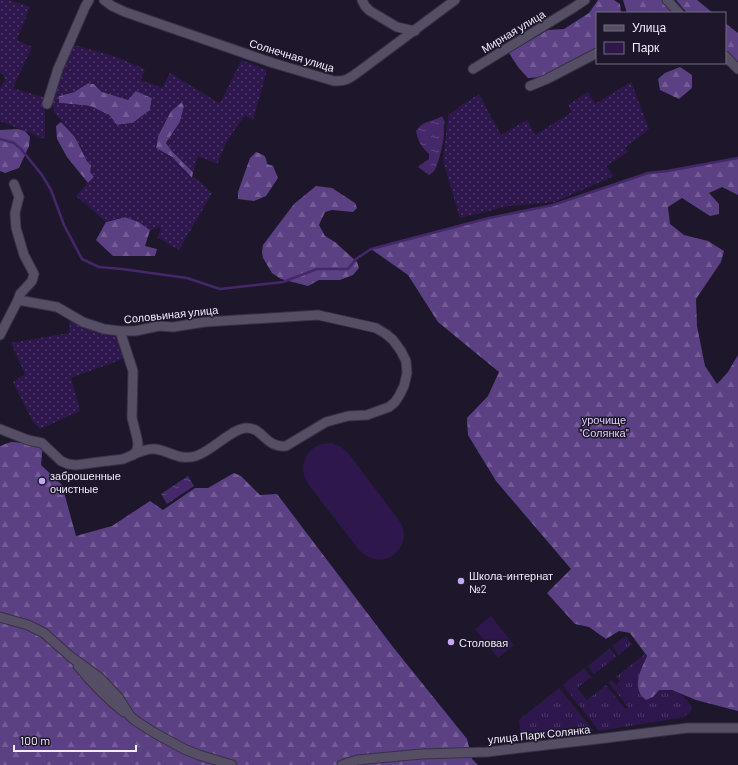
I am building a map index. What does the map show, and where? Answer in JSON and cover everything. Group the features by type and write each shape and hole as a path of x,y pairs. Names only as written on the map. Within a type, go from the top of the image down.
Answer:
{"street":[{"path":"47,104 58,69 89,0"},
{"path":"98,0 104,0"},
{"name":"Солнечная улица","path":"104,0 118,9 273,63 334,81 343,82 348,80 415,31 455,0"},
{"path":"362,0 370,11 397,27 415,31"},
{"name":"Мирная улица","path":"473,69 585,0"},
{"path":"667,0 678,12"},
{"path":"530,86 547,79 596,54"},
{"path":"726,57 738,69"},
{"path":"0,334 20,294 32,282 34,274 24,255 16,228 16,213 19,197 14,184"},
{"name":"Соловьиная улица","path":"18,300 57,307 83,322 104,329 120,331 135,331 159,326 173,327 213,321 318,315 376,328 393,340 401,351 406,362 407,373 404,386 395,402 389,407 367,415 348,416 326,422 286,446 274,446 259,433 247,428 237,430 207,451 189,458 182,458 164,451 152,449 133,455"},
{"path":"0,429 28,440 42,442 61,461 68,464 75,465 122,459 133,455 137,450 138,438 132,418 133,371 120,331"},
{"path":"0,617 28,625 44,633 71,657 100,678 118,697 130,716 153,732 184,749 232,765"},
{"name":"улица Парк Солянка","path":"342,765 357,760 422,754 487,752 688,728 738,728"}],"green space":[{"path":"0,0 9,0 30,7 17,40 32,47 13,88 43,97 45,109 45,139 0,121 0,88 5,80 3,74 0,73"},
{"path":"598,0 614,0 620,4 621,12 596,12 596,48 543,77 528,78 518,67 509,53 548,30 564,29 589,13"},
{"path":"623,0 662,0 673,11 672,12 627,12"},
{"path":"676,0 697,0 712,12 686,12"},
{"path":"726,24 738,33 738,62 726,52"},
{"path":"74,45 114,56 145,69 141,80 162,88 170,73 219,103 224,96 241,60 267,70 253,120 245,115 227,141 217,164 198,156 193,172 166,143 180,122 184,107 182,102 171,111 158,135 156,148 172,157 192,178 197,179 212,193 179,250 157,237 161,229 159,227 150,230 139,222 125,217 106,222 76,196 94,177 90,172 91,165 87,161 75,137 55,113 51,100","holes":["88,83 94,84 102,92 128,100 136,91 152,98 150,110 133,123 117,125 109,115 90,106 59,103 59,96 74,92"]},
{"path":"680,67 692,75 692,88 679,99 660,90 658,79 665,73"},
{"path":"631,82 649,129 625,148 628,152 606,166 614,176 555,202 509,206 460,218 443,161 448,116 460,106 479,94 501,135 527,120 535,135 572,112 568,105 588,92 595,104"},
{"path":"88,83 94,84 102,92 136,91 152,98 150,110 133,123 117,125 109,115 90,106 59,103 59,96 74,92"},
{"path":"182,102 184,107 180,122 166,143 193,172 192,178 172,157 156,148 158,136 171,111"},
{"path":"61,122 75,137 87,161 91,165 94,177 88,183 67,157 57,139 56,126"},
{"path":"18,129 25,131 30,137 29,146 19,168 5,173 0,171 0,130"},
{"path":"256,152 264,156 267,164 273,166 278,178 266,196 254,201 238,199 238,192 250,158"},
{"name":"урочище \"Солянка\"","path":"738,158 738,195 722,187 709,193 719,204 719,214 710,216 682,198 668,207 670,224 684,235 708,241 724,251 721,262 696,299 697,326 705,366 717,384 728,372 738,355 738,711 696,700 672,690 659,690 653,697 646,700 640,694 638,679 647,656 630,633 619,631 606,639 589,627 575,624 547,593 571,569 496,481 468,435 467,418 488,396 499,372 438,322 408,275 371,249 489,218 553,205 648,173"},
{"path":"316,186 332,188 355,203 357,208 353,212 332,210 325,212 319,225 325,236 335,242 357,262 359,268 353,275 340,280 319,280 308,286 281,279 272,273 263,258 262,252 263,245 294,204"},
{"path":"125,217 139,222 150,230 145,246 157,249 155,256 113,256 96,240 106,222"},
{"path":"70,319 89,330 118,337 125,358 71,378 80,411 40,429 32,420 13,382 25,374 11,343 69,333"},
{"path":"11,442 43,444 41,465 62,485 76,536 112,526 150,501 163,510 195,488 208,488 234,473 241,476 260,495 277,494 393,647 467,739 472,759 478,765 0,765 0,446"},
{"path":"331,443 341,447 348,453 402,526 404,534 403,541 401,546 393,555 381,560 366,556 359,550 308,484 303,470 306,456 317,446"},
{"path":"491,616 514,645 498,658 475,629"},
{"path":"626,636 632,644 619,655 612,646"},
{"path":"610,648 616,657 594,674 588,666"},
{"path":"645,654 647,657 640,671 653,697 659,690 675,691 682,695 692,707 690,712 684,717 599,731 563,685 584,668 591,677 577,688 587,700 606,685 625,709 628,707 609,683 612,680 616,685 620,681 616,677"},
{"path":"559,688 594,731 521,740 519,720"}],"water":[{"path":"442,116 445,122 442,148 436,168 429,175 418,167 429,159 429,154 420,144 416,131 425,123"},
{"path":"188,476 194,486 167,504 161,494"}],"waterway":[{"path":"0,139 14,143 21,149 42,175 51,190 64,225 82,259 99,267 187,278 220,289 283,282 317,269 348,269 356,259 371,249 489,218 553,205 648,173 738,158"}],"place":[{"name":"заброшенные очистные","path":"42,481"},
{"name":"Школа-интернат №2","path":"461,581"},
{"name":"Столовая","path":"451,642"}]}
